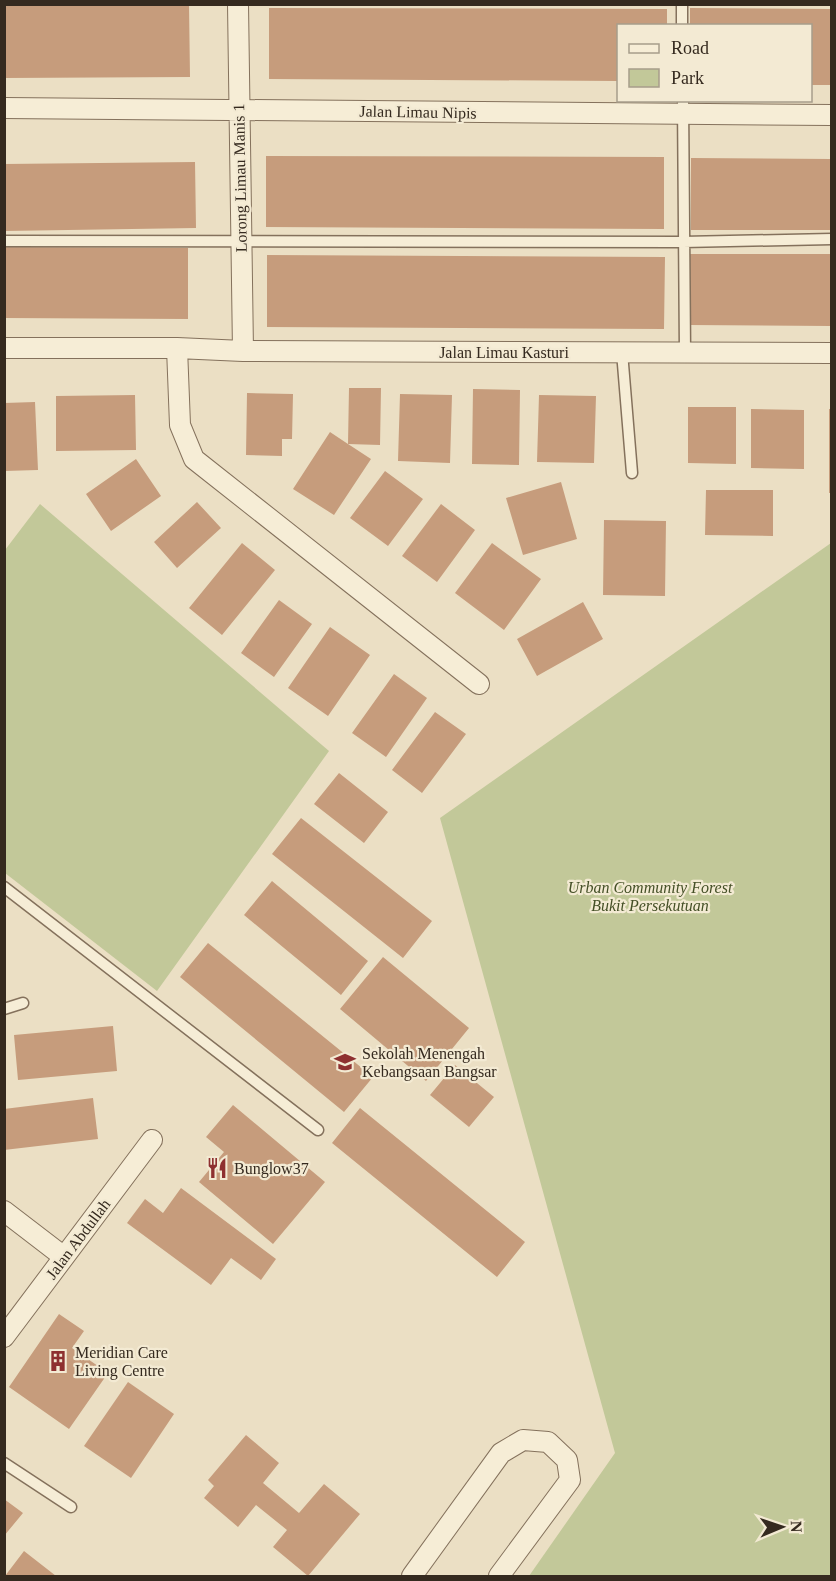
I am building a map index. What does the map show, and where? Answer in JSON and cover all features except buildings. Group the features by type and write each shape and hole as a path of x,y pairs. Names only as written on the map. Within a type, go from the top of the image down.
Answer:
{"street":[{"name":"Lorong Limau Manis 1","path":"238,4 243,351"},
{"name":"Jalan Limau Nipis","path":"4,108 239,110 683,107 831,115"},
{"name":"Jalan Limau Kasturi","path":"4,348 831,353"},
{"path":"177,348 180,425 194,459 479,684"},
{"name":"Jalan Abdullah","path":"4,1337 152,1140"},
{"path":"4,1211 64,1257"},
{"path":"412,1576 501,1453 523,1440 549,1442 567,1460 570,1480 499,1576"}],"lane":[{"path":"682,4 682,24"},
{"path":"683,107 684,353"},
{"path":"4,242 683,242 831,239"},
{"path":"622,352 632,473"},
{"path":"4,887 318,1130"},
{"path":"4,1009 23,1003"},
{"path":"4,1463 71,1507"}],"green space":[{"path":"40,504 329,751 157,991 5,873 5,550"},
{"name":"Urban Community Forest Bukit Persekutuan","path":"831,543 831,1576 529,1576 615,1453 440,818"}],"place":[{"name":"Sekolah Menengah Kebangsaan Bangsar","path":"345,1062"},
{"name":"Bunglow37","path":"217,1168"},
{"name":"Meridian Care Living Centre","path":"58,1361"}]}
